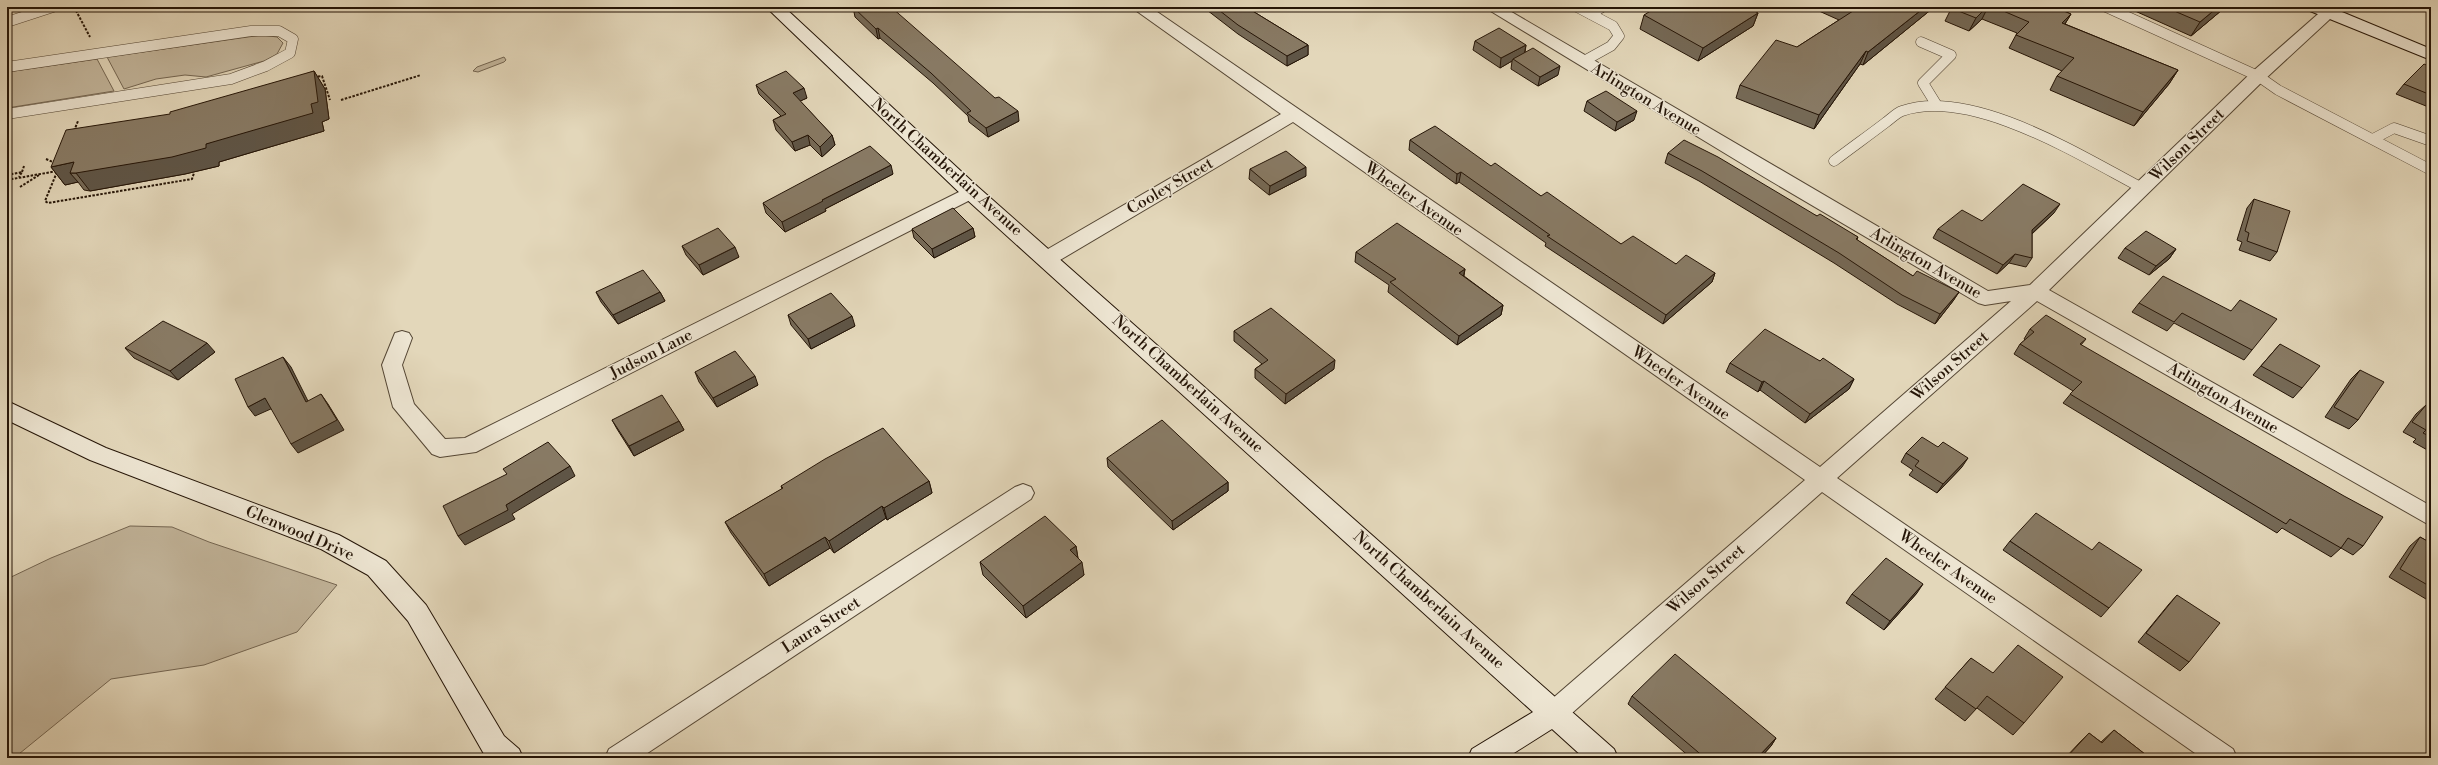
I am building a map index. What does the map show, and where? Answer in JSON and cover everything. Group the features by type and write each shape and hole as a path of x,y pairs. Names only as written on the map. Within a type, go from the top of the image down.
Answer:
{"street":[{"name":"North Chamberlain Avenue","path":"774,7 971,192 1048,258 1604,758"},
{"name":"Wheeler Avenue","path":"1139,7 1292,115 2224,758"},
{"name":"Arlington Avenue","path":"1492,7 1985,298 2036,291 2431,517"},
{"name":"Wilson Street","path":"1554,713 1820,478 2036,291 2326,9"},
{"path":"2326,9 2431,55"},
{"name":"Cooley Street","path":"1048,258 1292,115"},
{"name":"Judson Lane","path":"402,338 392,365 404,407 440,448 468,446 971,192"},
{"name":"Glenwood Drive","path":"7,410 98,454 330,542 377,568 418,613 494,745 509,758"},
{"name":"Laura Street","path":"618,758 1024,493"},
{"path":"1482,758 1554,713"}],"lane":[{"path":"7,22 53,7"},
{"path":"1577,7 1613,26 1619,36 1611,46 1584,61"},
{"path":"1590,14 1602,7"},
{"path":"2106,7 2258,76 2278,90 2431,170"},
{"path":"7,67 251,31 279,31 293,39 290,53 266,66 231,79 7,114"},
{"path":"1921,42 1951,55 1923,83 1936,104"},
{"path":"1834,161 1902,111 1936,104 1958,106 2000,119 2043,138 2142,188"},
{"path":"2373,139 2394,128 2431,141"}],"path":[{"path":"341,100 421,75"},
{"path":"312,77 322,76 330,100"},
{"path":"73,133 78,120 86,119"},
{"path":"46,159 60,165 45,201 48,204 192,180 194,173"},
{"path":"19,178 24,166"},
{"path":"7,180 58,171"},
{"path":"7,175 22,172"},
{"path":"20,187 41,174"}],"shaded area":[{"path":"262,35 277,37 283,43 277,54 264,61 206,77 185,75 156,79 124,89 107,57"},
{"path":"504,57 506,60 504,62 478,72 473,71 477,67"},
{"path":"97,59 114,91 7,108 7,72"},
{"path":"130,526 172,527 209,542 337,585 297,632 204,665 111,679 14,758 7,758 7,579 51,558"}],"building":[{"path":"853,7 891,7 995,98 999,97 1018,111 986,128 967,113 971,111 931,73 878,28 876,29"},
{"path":"1215,7 1246,7 1308,45 1287,56 1238,25"},
{"path":"1657,7 1747,7 1758,13 1703,48 1644,15"},
{"path":"1843,7 1925,7 1868,52 1866,51 1819,115 1740,85 1776,40 1797,47 1853,11"},
{"path":"1987,7 1976,18 1951,8"},
{"path":"1994,7 2054,7 2071,14 2062,23 2178,70 2143,112 2057,76 2074,58 2016,35 2029,22"},
{"path":"2165,7 2218,7 2200,22"},
{"path":"1499,28 1526,45 1501,58 1475,41"},
{"path":"1533,48 1560,66 1540,77 1513,59"},
{"path":"2424,64 2431,67 2431,95 2404,84"},
{"path":"314,71 318,102 311,104 313,113 206,144 206,148 172,157 76,173 70,173 74,162 51,167 66,130 170,114 170,112"},
{"path":"786,71 804,88 793,93 832,135 820,147 808,135 792,142 773,120 786,114 756,85"},
{"path":"1606,91 1637,111 1617,122 1587,101"},
{"path":"1435,126 1491,166 1495,163 1541,196 1547,192 1621,244 1633,236 1676,264 1686,255 1715,273 1666,315 1547,236 1550,235 1461,172 1457,174 1410,140"},
{"path":"1684,140 1718,157 1817,216 1820,214 1858,237 1856,239 1913,276 1917,271 1959,292 1940,314 1902,295 1839,253 1702,171 1668,153"},
{"path":"870,146 891,165 782,222 763,203"},
{"path":"1286,151 1306,167 1270,186 1250,169"},
{"path":"2023,184 2060,204 2032,230 2032,258 2015,254 2003,265 1938,229 1962,210 1982,221"},
{"path":"2254,199 2290,211 2277,252 2247,241 2249,233 2245,231"},
{"path":"953,208 973,228 932,249 912,229"},
{"path":"1397,223 1465,269 1459,273 1503,305 1459,336 1390,282 1396,279 1356,252"},
{"path":"718,228 735,247 699,265 682,246"},
{"path":"2146,231 2176,249 2156,266 2125,248"},
{"path":"643,270 660,292 613,315 596,292"},
{"path":"2163,276 2231,311 2240,300 2277,319 2252,350 2182,313 2174,322 2139,303"},
{"path":"831,293 852,316 808,339 788,315"},
{"path":"1271,308 1335,360 1286,394 1255,369 1268,360 1234,331"},
{"path":"2046,315 2086,339 2080,344 2383,517 2363,546 2348,538 2341,548 2290,519 2286,524 2070,394 2082,382 2020,344 2034,332 2030,329"},
{"path":"163,321 207,343 170,371 125,348"},
{"path":"1765,329 1820,361 1823,358 1854,379 1810,414 1764,381 1762,382 1730,363"},
{"path":"2280,344 2320,366 2302,388 2261,366"},
{"path":"735,351 755,376 713,398 695,372"},
{"path":"283,357 306,402 321,394 337,420 291,444 265,398 248,407 235,379"},
{"path":"2360,370 2384,382 2358,420 2334,407"},
{"path":"662,395 679,421 629,446 612,420"},
{"path":"2426,405 2431,408 2431,437 2423,433 2426,430 2412,422"},
{"path":"1162,420 1228,482 1172,521 1107,458"},
{"path":"883,428 929,481 884,508 882,506 829,541 825,537 764,574 725,522 783,488 781,486 825,459"},
{"path":"1922,437 1938,447 1943,442 1968,458 1943,484 1915,466 1919,461 1906,453"},
{"path":"548,442 570,466 506,505 508,510 458,536 443,506 507,474 503,469"},
{"path":"2036,513 2092,550 2099,542 2142,570 2109,608 2010,541"},
{"path":"1045,516 1076,546 1070,550 1082,562 1023,606 980,562"},
{"path":"2420,537 2431,543 2431,587 2400,569"},
{"path":"1886,558 1923,584 1890,621 1852,594"},
{"path":"2177,595 2220,623 2189,662 2146,633"},
{"path":"2018,645 2063,677 2024,723 1987,696 1976,709 1945,687 1971,658 1993,673"},
{"path":"1675,654 1776,738 1757,758 1705,758 1632,696"},
{"path":"2114,730 2150,758 2066,758 2089,733 2102,743"}]}
